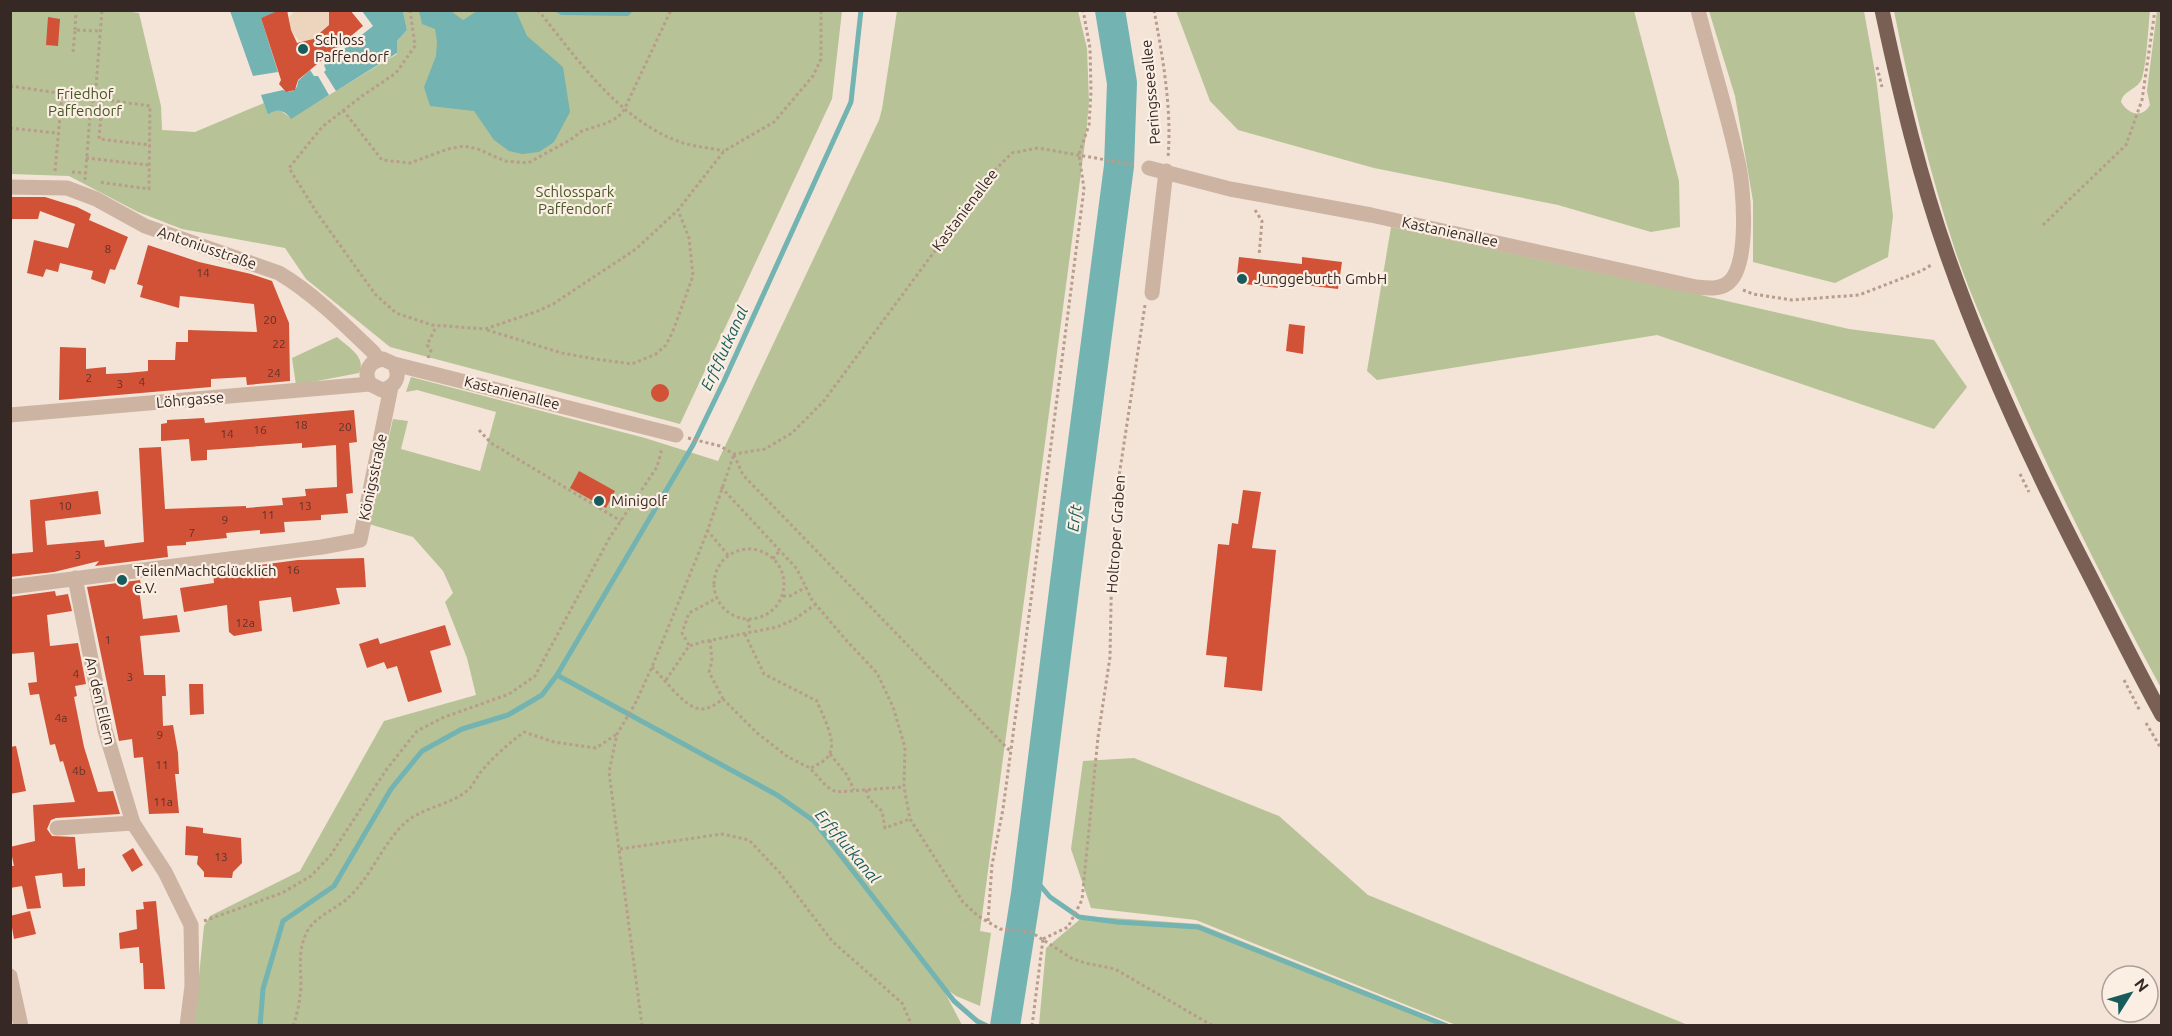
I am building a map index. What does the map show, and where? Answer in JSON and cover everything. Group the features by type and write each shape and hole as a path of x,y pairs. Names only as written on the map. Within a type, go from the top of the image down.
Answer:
{"main road":[{"path":"1882,10 1923,177 1948,258 1977,335 2036,470 2162,715"}],"street":[{"path":"1698,10 1738,164 1744,200 1738,268 1728,283"},
{"name":"Kastanienallee","path":"1149,168 1243,191 1382,218 1696,287 1713,288 1728,283"},
{"path":"1152,293 1166,171"},
{"name":"Antoniusstraße","path":"10,187 67,188 96,199 145,226 279,273 294,282 333,315 374,352 378,360"},
{"path":"387,360 394,364 397,374 391,387 382,390 370,384 368,369 374,362 387,360"},
{"name":"Kastanienallee","path":"394,364 671,434"},
{"name":"Löhrgasse","path":"10,415 370,384"},
{"name":"Königsstraße","path":"10,587 322,547 360,540 391,387"},
{"name":"An den Ellern","path":"75,578 105,730 133,822 165,872 191,925 192,986 187,1026"},
{"path":"57,828 133,822"},
{"path":"10,976 21,1026"}],"path":[{"path":"73,52 76,10"},
{"path":"85,180 91,103 95,99 102,10"},
{"path":"410,10 416,46 396,73 343,110 322,128 290,168 317,213 375,294 396,313 437,326 485,329 562,353 632,364 656,354 666,345 693,276 689,238 678,210"},
{"path":"538,10 594,79 624,110 653,130 684,143 724,151"},
{"path":"343,110 382,160 410,164 448,149 464,146 478,149 505,161 528,163 582,131 618,117 624,110 672,10"},
{"path":"485,329 553,304 636,249 678,210 724,151 774,122 813,76 821,59 821,10"},
{"path":"988,921 992,866 1003,809 1029,623 1084,189 1079,154 1089,125 1091,91 1090,48 1083,10"},
{"name":"Peringsseeallee","path":"1154,10 1162,52 1170,133 1166,171"},
{"path":"2043,225 2126,145 2142,100 2155,10"},
{"path":"75,30 100,31"},
{"path":"10,87 150,106 148,189 96,182"},
{"path":"55,171 62,94"},
{"path":"102,100 99,139 150,145"},
{"path":"10,128 57,133"},
{"name":"Kastanienallee","path":"734,454 765,449 792,433 823,402 994,171 1012,153 1038,148 1149,168"},
{"path":"86,158 149,165"},
{"path":"1243,191 1262,221 1258,256"},
{"path":"1728,283 1753,294 1792,300 1859,295 1921,271 1933,264"},
{"name":"Holtroper Graben","path":"1043,939 1068,927 1082,900 1098,737 1110,657 1112,553 1118,483 1145,304 1152,293"},
{"path":"422,370 431,350 428,345 437,326"},
{"path":"479,430 491,443 622,522"},
{"path":"191,925 282,893 310,876 330,856 386,770 417,730 442,718 509,694 535,676 610,537 657,467 671,434 720,446 734,454 743,475 1010,751"},
{"path":"642,1026 609,772 617,734 635,704 652,667 707,530 734,454"},
{"path":"721,488 797,569 816,604 877,673 892,707 905,747 904,787 910,819 963,902 978,916 1000,929 1031,932 1071,958 1115,969 1128,975 1213,1026"},
{"path":"707,530 728,555"},
{"path":"749,548 760,550 778,563 783,574 784,585 777,606 757,618 734,615 724,608 717,598 714,587 715,575 720,564 728,555 749,548"},
{"path":"773,559 780,550"},
{"path":"782,596 790,596 806,587"},
{"path":"689,646 682,633 689,613 717,598"},
{"path":"666,680 689,646 777,627 795,619 816,604"},
{"path":"748,618 750,632"},
{"path":"745,634 764,674 817,701 832,742 830,754 824,761 810,768"},
{"path":"710,640 712,661 709,672 723,699 757,733 788,757 810,768 826,786 836,792 904,787"},
{"path":"652,667 684,702 700,709 710,708 723,699"},
{"path":"293,1026 299,1009 301,986 299,955 306,934 320,918 347,899 360,885 406,822 424,810 453,799 470,788 481,771 504,747 524,732 554,742 596,748 617,734"},
{"path":"830,754 847,775 854,790"},
{"path":"866,790 869,799 882,811 885,828 910,819"},
{"path":"620,849 722,834 749,840 780,873 832,941 902,1003 912,1026"},
{"path":"1032,1026 1043,939"}],"green space":[{"name":"Schlosspark Paffendorf","path":"117,10 139,13 161,106 162,130 195,132 264,103 268,115 273,111 281,111 291,118 397,54 397,41 407,30 403,11 842,11 832,99 680,424 390,347 306,279 285,248 182,229 138,212 69,176 11,174 11,11"},
{"path":"897,11 1078,11 1087,48 1089,102 1086,135 980,931 991,933 980,1006 956,996 941,985 962,1025 194,1026 204,926 210,916 300,871 384,721 476,695 467,658 445,602 453,593 443,571 413,537 369,524 393,419 408,421 401,449 480,471 496,412 417,390 406,392 411,377 645,438 718,461 879,120"},
{"path":"1176,11 1634,11 1679,181 1680,227 1651,232 1558,205 1374,168 1238,130 1210,101"},
{"path":"1709,11 1864,11 1876,78 1893,216 1888,257 1835,283 1753,262 1753,201 1735,96"},
{"path":"1894,11 2150,11 2142,78 2122,98 2121,102 2127,110 2139,113 2150,105 2147,91 2157,11 2161,11 2161,688 2065,501 1997,354 1969,287 1956,253 1929,163"},
{"path":"1391,227 1849,329 1934,340 1967,387 1934,429 1657,335 1377,380 1367,371"},
{"path":"337,337 358,357 361,367 359,373 296,385 292,358"},
{"path":"1134,758 1279,816 1368,895 1688,1025 1456,1025 1196,920 1091,908 1071,849 1083,761"},
{"path":"1084,916 1199,924 1451,1025 1039,1025 1046,948"}],"shaded area":[{"path":"295,11 337,11 332,23 313,39 304,41 299,40 290,32 287,23 290,22 289,17"}],"water":[{"path":"230,11 280,11 261,18 278,72 253,76"},
{"path":"362,11 403,11 407,30 397,41 397,53 336,91 324,72 326,70 324,65 373,26"},
{"path":"419,11 451,11 463,20 477,11 516,11 527,36 563,67 570,112 554,142 539,152 522,154 509,151 494,140 474,111 430,106 424,87 436,56 437,42 435,29 422,24"},
{"path":"555,11 633,11 628,16 561,15"},
{"path":"310,70 314,76 318,76 329,95 291,119 280,111 274,111 268,115 261,95 294,90 298,81"}],"building":[{"name":"Schloss Paffendorf","path":"280,10 287,10 291,30 297,43 313,39 329,25 329,10 350,10 363,26 298,80 295,90 286,92 279,84 281,80 261,18"},
{"path":"48,17 60,19 58,46 46,45"},
{"path":"10,197 45,197 77,207 91,214 89,220 128,237 115,270 110,269 105,284 91,279 93,271 60,263 58,272 46,269 43,277 27,273 34,240 68,248 75,224 40,211 38,219 10,219"},
{"path":"148,245 199,262 272,281 289,323 290,381 247,385 246,377 211,379 211,387 59,400 60,347 86,348 86,369 106,367 106,374 127,373 148,371 148,360 175,360 176,342 188,342 188,330 257,332 254,304 180,296 179,308 140,297 143,286 137,284"},
{"path":"1239,257 1302,264 1302,257 1342,262 1338,289 1279,282 1278,288 1236,283"},
{"path":"1289,324 1305,326 1303,354 1286,351"},
{"path":"660,384 666,387 669,393 666,399 660,402 654,399 651,393 654,387"},
{"path":"354,410 357,442 349,443 353,493 346,494 348,513 321,515 321,520 284,522 285,532 260,534 260,530 226,533 227,538 167,546 168,557 95,566 99,561 54,572 10,577 10,554 33,552 30,500 98,491 101,514 45,521 47,545 104,540 105,547 144,542 139,448 161,447 165,509 283,505 282,498 306,496 305,489 337,487 336,445 302,448 302,443 207,450 207,460 191,461 189,439 161,441 161,424 167,423 167,420 204,418 205,423"},
{"path":"579,471 615,491 606,508 570,488"},
{"path":"1243,490 1261,492 1252,548 1276,550 1262,691 1224,687 1227,657 1206,655 1218,544 1229,545 1232,523 1238,524"},
{"path":"364,558 366,587 336,588 340,604 293,612 291,597 259,601 262,631 234,636 229,632 227,605 184,612 180,588 214,583 213,571 298,560"},
{"path":"140,580 143,619 177,615 180,632 140,636 144,675 165,675 166,696 162,696 163,726 173,725 178,753 179,774 175,774 179,813 149,814 143,757 134,758 132,739 119,741 87,587"},
{"path":"55,591 56,596 68,594 72,611 47,615 50,646 78,643 86,684 75,686 77,696 74,697 84,747 98,792 113,791 120,814 51,820 47,829 52,836 75,837 78,869 85,868 85,886 63,887 62,873 35,876 41,908 27,909 22,886 10,888 10,866 14,866 10,847 35,841 33,805 75,802 63,761 60,762 55,744 50,745 39,694 30,695 28,683 37,682 34,652 10,654 10,597"},
{"path":"445,625 451,645 430,651 442,692 408,702 397,666 387,669 384,662 367,668 359,644 378,638 380,644"},
{"path":"189,684 203,684 204,714 190,715"},
{"path":"16,746 26,791 10,794 10,747"},
{"path":"186,826 203,828 203,833 241,838 242,863 233,872 232,878 204,877 204,872 197,864 198,856 185,855"},
{"path":"133,848 143,865 132,872 122,855"},
{"path":"156,901 165,989 144,989 143,963 140,963 139,947 120,949 119,933 137,929 136,910 144,909 143,902"},
{"path":"30,911 36,934 14,939 10,916"}],"waterway":[{"name":"Erftflutkanal","path":"260,1026 263,989 283,921 334,886 391,789 422,751 462,729 508,715 542,695 557,675 693,445 724,381 851,102 861,10"},
{"name":"Erft","path":"1005,1026 1026,894 1119,166 1122,83 1110,10"},
{"name":"Erftflutkanal","path":"557,675 777,795 814,821 954,1001 977,1021 987,1026"},
{"path":"1028,871 1050,897 1079,917 1117,922 1198,927 1447,1026"}],"place":[{"name":"Schloss Paffendorf","path":"303,49"},
{"name":"Junggeburth GmbH","path":"1242,279"},
{"name":"Minigolf","path":"599,501"},
{"name":"TeilenMachtGlücklich e.V.","path":"122,580"}],"park label":[{"name":"Friedhof Paffendorf","path":"85,102"}]}
